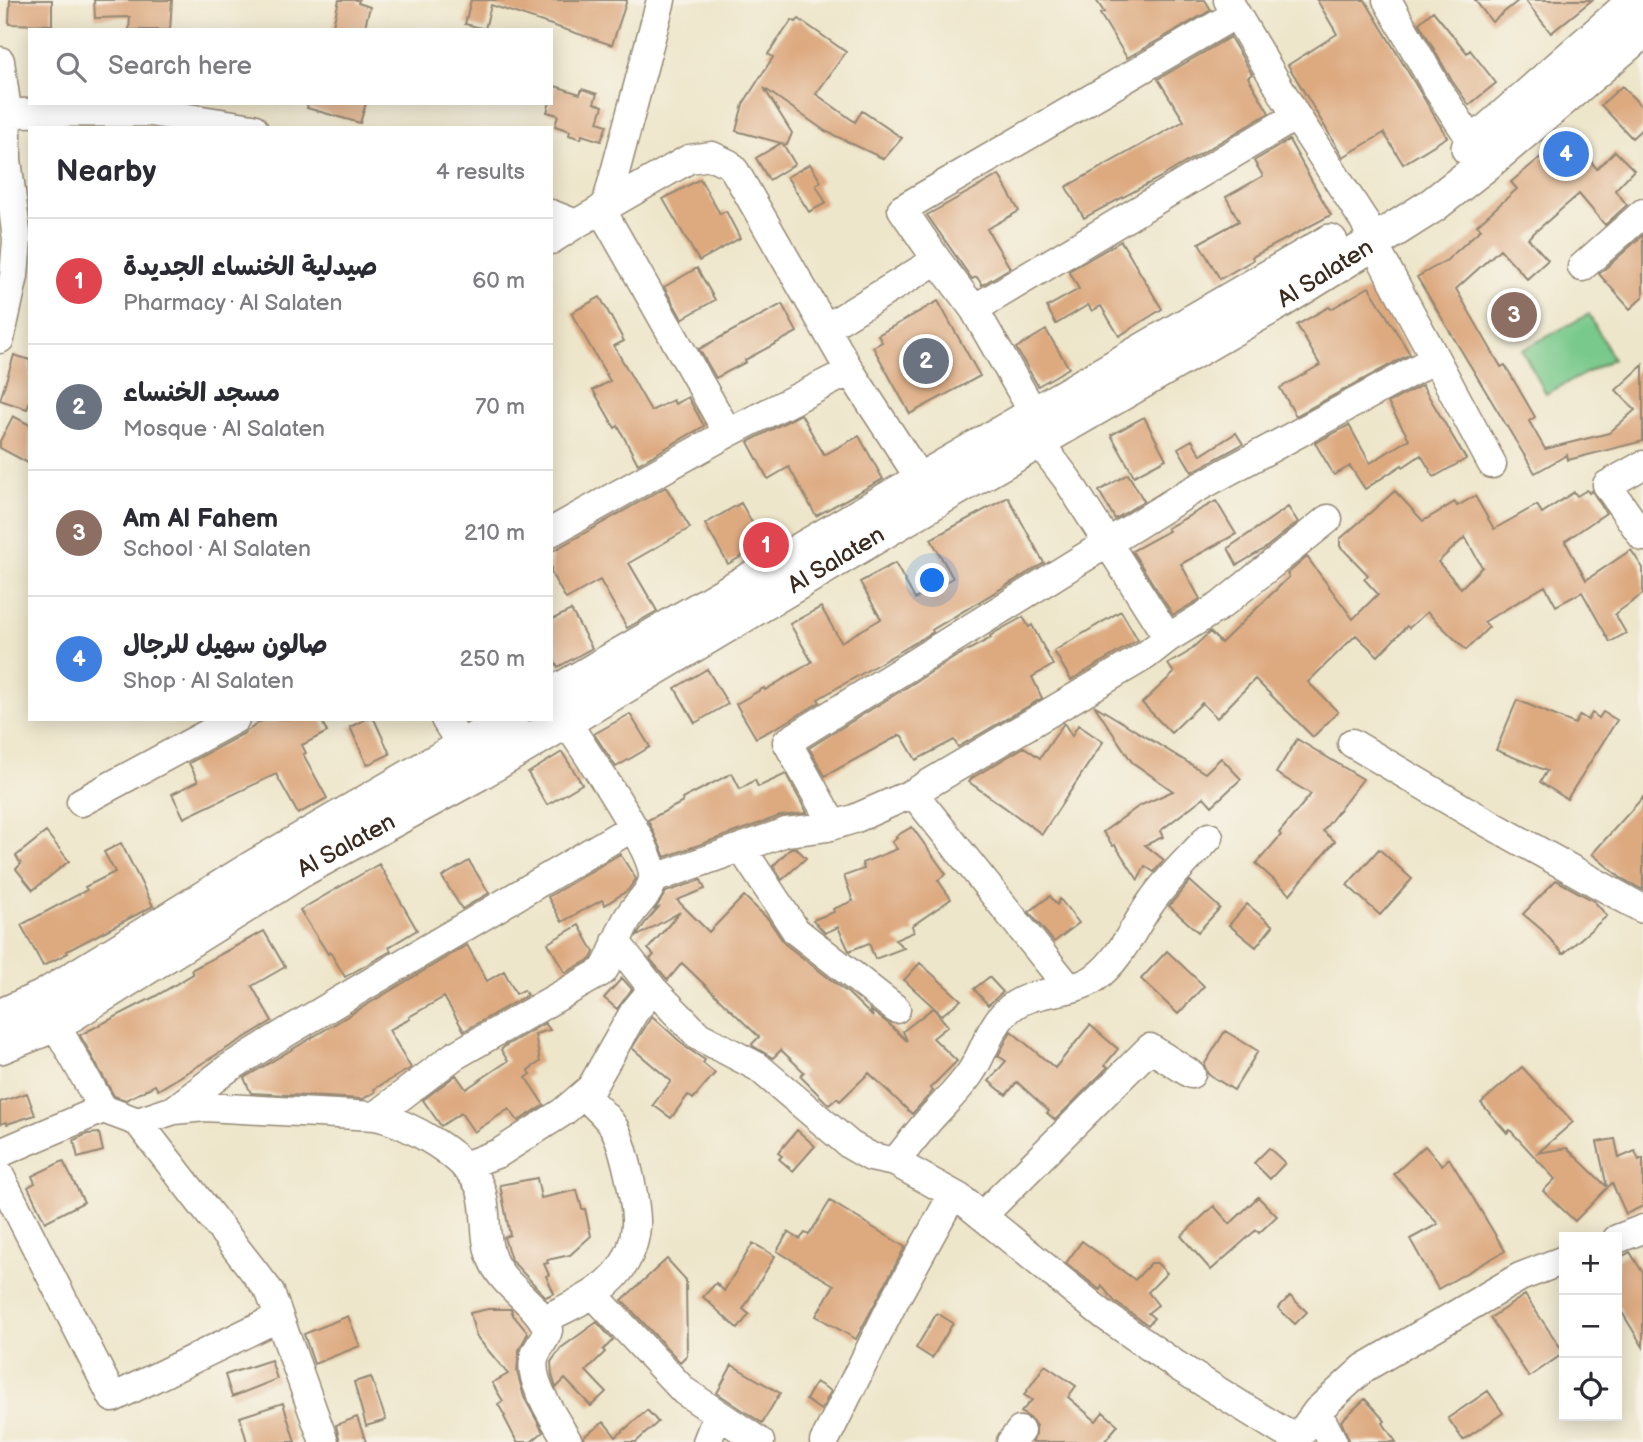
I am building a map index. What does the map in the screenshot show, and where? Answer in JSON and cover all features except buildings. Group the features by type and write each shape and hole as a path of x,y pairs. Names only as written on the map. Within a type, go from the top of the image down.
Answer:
{"main road":[{"name":"Al Salaten","path":"558,708 834,563 928,491 1040,431 1369,233 1433,205 1479,155 1637,0"},
{"name":"Al Salaten","path":"1479,155 1643,30"},
{"name":"Al Salaten","path":"0,1017 43,998 257,866 508,721"},
{"name":"Al Salaten","path":"0,1046 55,1024 304,868 462,747 526,721"}],"street":[{"path":"661,0 603,207 728,433"},
{"path":"1397,5 1438,90 1479,155"},
{"path":"1168,638 1067,479 974,309 902,209 1232,7 1369,233 1492,464"},
{"path":"0,61 7,113 4,159 22,278 0,339"},
{"path":"7,113 150,112 240,126"},
{"path":"974,309 1296,116"},
{"path":"553,237 564,219 603,207 689,159 704,156 721,159 735,171 850,371 928,491"},
{"path":"1581,267 1643,213"},
{"path":"826,328 937,260"},
{"path":"833,825 787,742 1188,493 1435,359"},
{"path":"553,531 728,433 850,371"},
{"path":"1643,465 1607,485 1643,537"},
{"path":"653,878 786,832 854,819 913,793 1145,656 1168,638 1220,606 1328,519"},
{"path":"375,1116 454,1056 603,971 612,958 616,942 629,916 650,888 653,878 646,851 558,708"},
{"path":"81,802 231,721"},
{"path":"1352,743 1472,814 1643,909"},
{"path":"913,793 1069,988"},
{"path":"174,1110 227,1069 287,1032 633,827"},
{"path":"895,1162 970,1074 982,1057 999,1019 1008,1010 1033,997 1093,979 1110,964 1152,901 1209,837"},
{"path":"742,849 796,931 896,1009"},
{"path":"616,942 653,989 699,1036 758,1067 850,1145 871,1157 895,1162 953,1194 1114,1322 1176,1365 1296,1440 1317,1411 1364,1368 1520,1277 1559,1262"},
{"path":"464,1166 499,1153 564,1112 583,1096 607,1063 634,1012 653,989"},
{"path":"55,1024 103,1109 138,1122 270,1292 324,1442"},
{"path":"982,1216 1150,1048 1191,1074"},
{"path":"543,1320 594,1295 619,1271 631,1249 636,1224 624,1150 614,1128 583,1096"},
{"path":"138,1122 174,1110 205,1107 375,1116 391,1119 447,1151 475,1177 482,1192 491,1259 500,1273 543,1320 548,1330 534,1356 533,1369 536,1384 568,1442"},
{"path":"0,1153 103,1109"},
{"path":"0,1176 113,1398 279,1317"},
{"path":"824,1442 891,1307 953,1194"},
{"path":"1622,1237 1643,1229"},
{"path":"594,1295 684,1391 760,1442"},
{"path":"1317,1411 1334,1442"},
{"path":"707,1442 718,1414"}],"green space":[{"path":"1589,314 1613,359 1546,394 1522,350"}],"place":[{"name":"صالون سهيل للرجال","path":"1566,154"},
{"name":"Am Al Fahem","path":"1514,315"},
{"name":"مسجد الخنساء","path":"926,361"},
{"name":"صيدلية الخنساء الجديدة","path":"766,545"}]}
